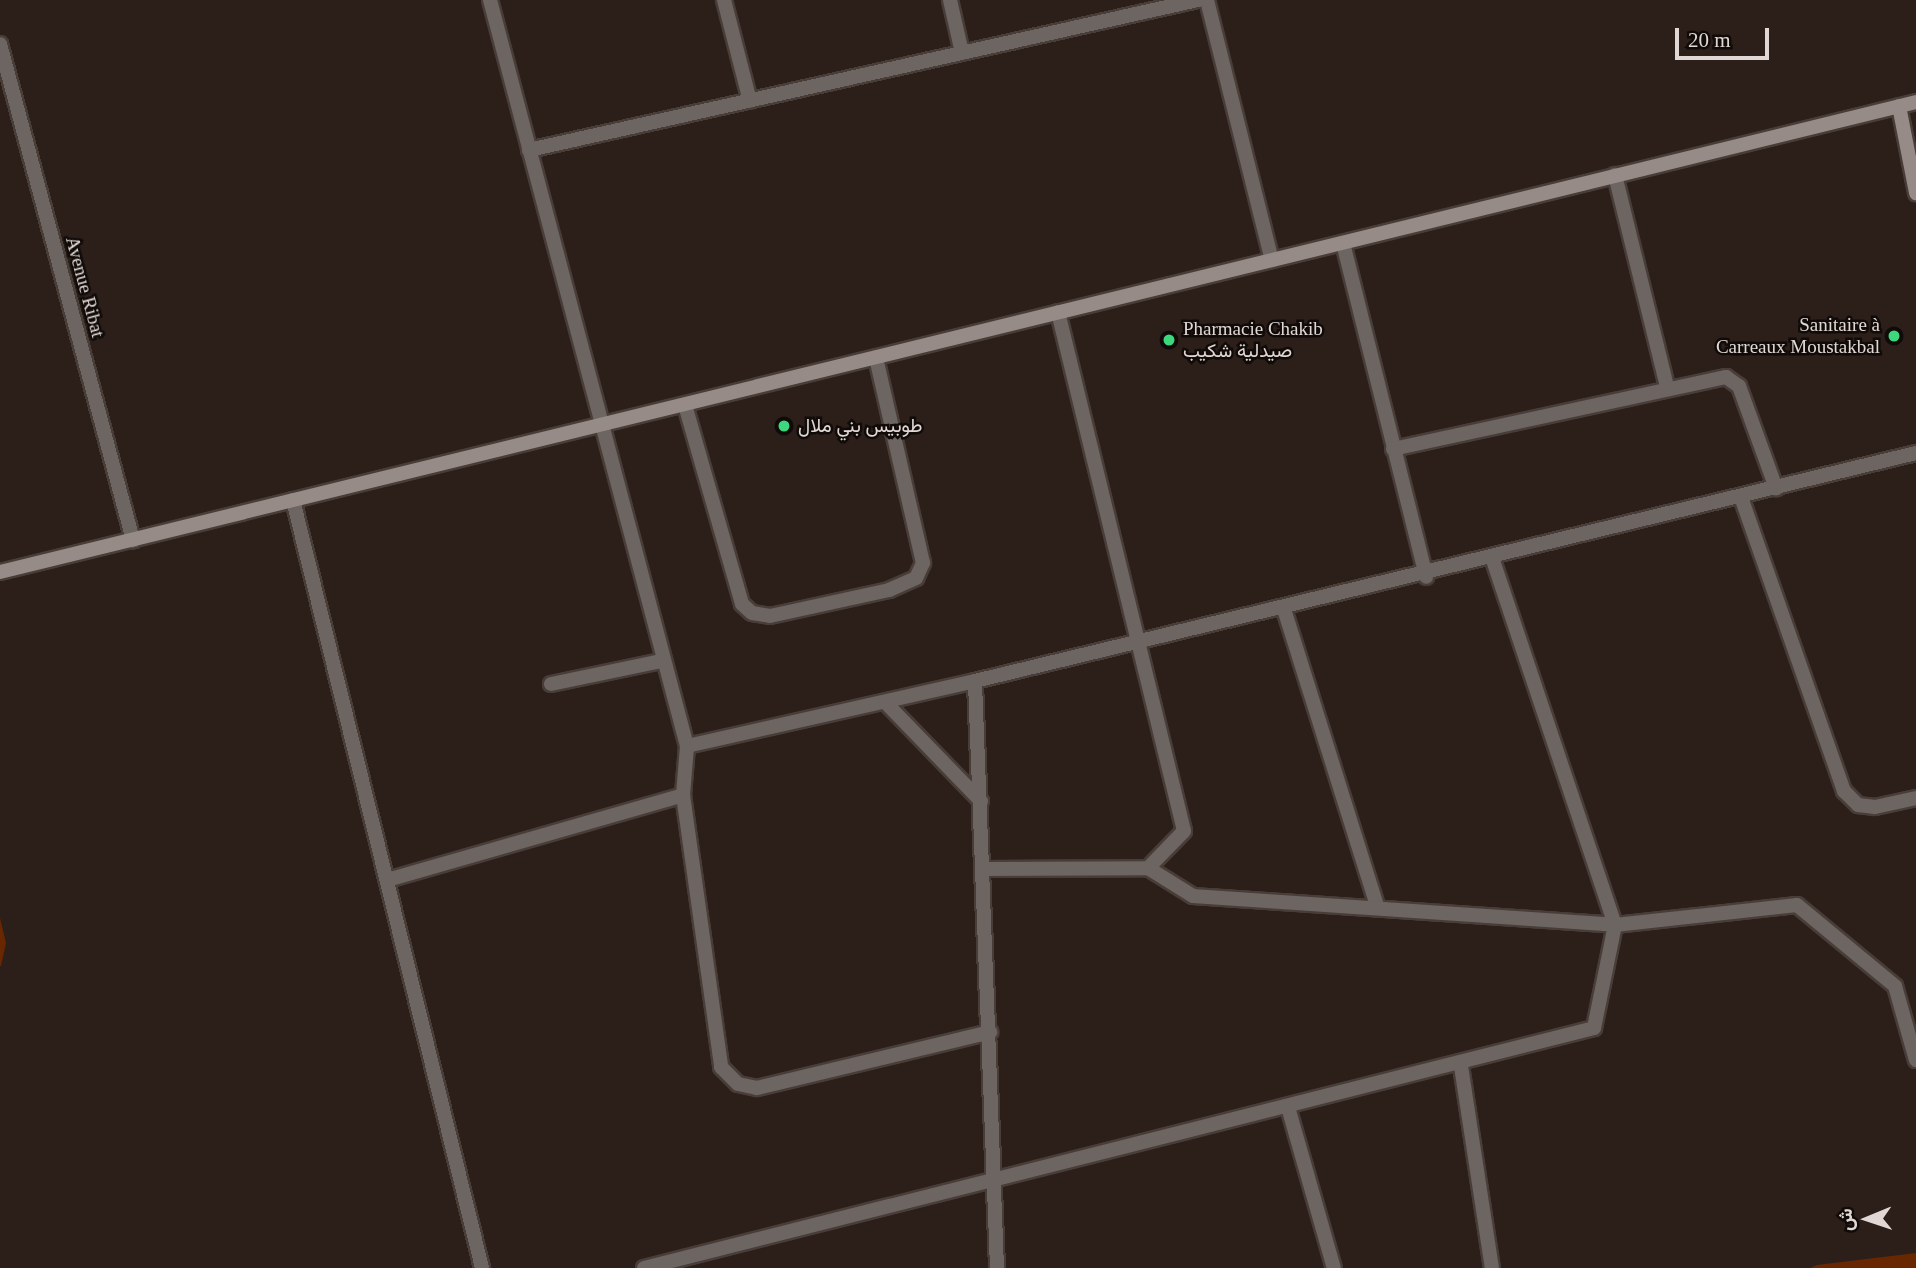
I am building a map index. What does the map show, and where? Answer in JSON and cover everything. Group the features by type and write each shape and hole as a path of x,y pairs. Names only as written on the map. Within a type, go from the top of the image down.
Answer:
{"main road":[{"path":"0,572 1916,102"},
{"path":"1899,106 1916,193"}],"street":[{"path":"490,0 661,661 687,746 683,795 721,1067 737,1084 757,1087 990,1032"},
{"path":"724,0 750,101"},
{"path":"950,0 962,53"},
{"path":"528,150 1198,0"},
{"path":"1207,0 1272,260"},
{"name":"Avenue Ribat","path":"0,44 133,540"},
{"path":"1615,176 1667,386"},
{"path":"1343,243 1426,577"},
{"path":"1058,312 1143,641 1184,831 1148,868"},
{"path":"685,405 747,608 770,616 889,590 916,578 923,563 876,357"},
{"path":"1393,449 1667,386 1726,377 1739,386 1776,488"},
{"path":"687,746 1426,577 1916,453"},
{"path":"1741,497 1844,791 1858,805 1875,807 1916,798"},
{"path":"293,500 482,1268"},
{"path":"644,1268 995,1176 1461,1066 1594,1028 1615,925 1493,560"},
{"path":"1284,609 1377,905"},
{"path":"551,684 661,661"},
{"path":"975,681 990,1032 996,1268"},
{"path":"885,702 981,801"},
{"path":"387,880 683,795"},
{"path":"984,869 1148,868 1193,896 1377,905 1615,925 1797,905 1895,986 1916,1060"},
{"path":"1461,1066 1492,1268"},
{"path":"1288,1107 1334,1268"}],"building":[{"path":"0,918 6,943 1,966 0,966"},
{"path":"1916,1253 1916,1268 1810,1268 1817,1265"}],"place":[{"name":"Sanitaire à Carreaux Moustakbal","path":"1894,336"},
{"name":"Pharmacie Chakib صيدلية شكيب","path":"1169,340"},
{"name":"طوبيس بني ملال","path":"784,426"}]}
